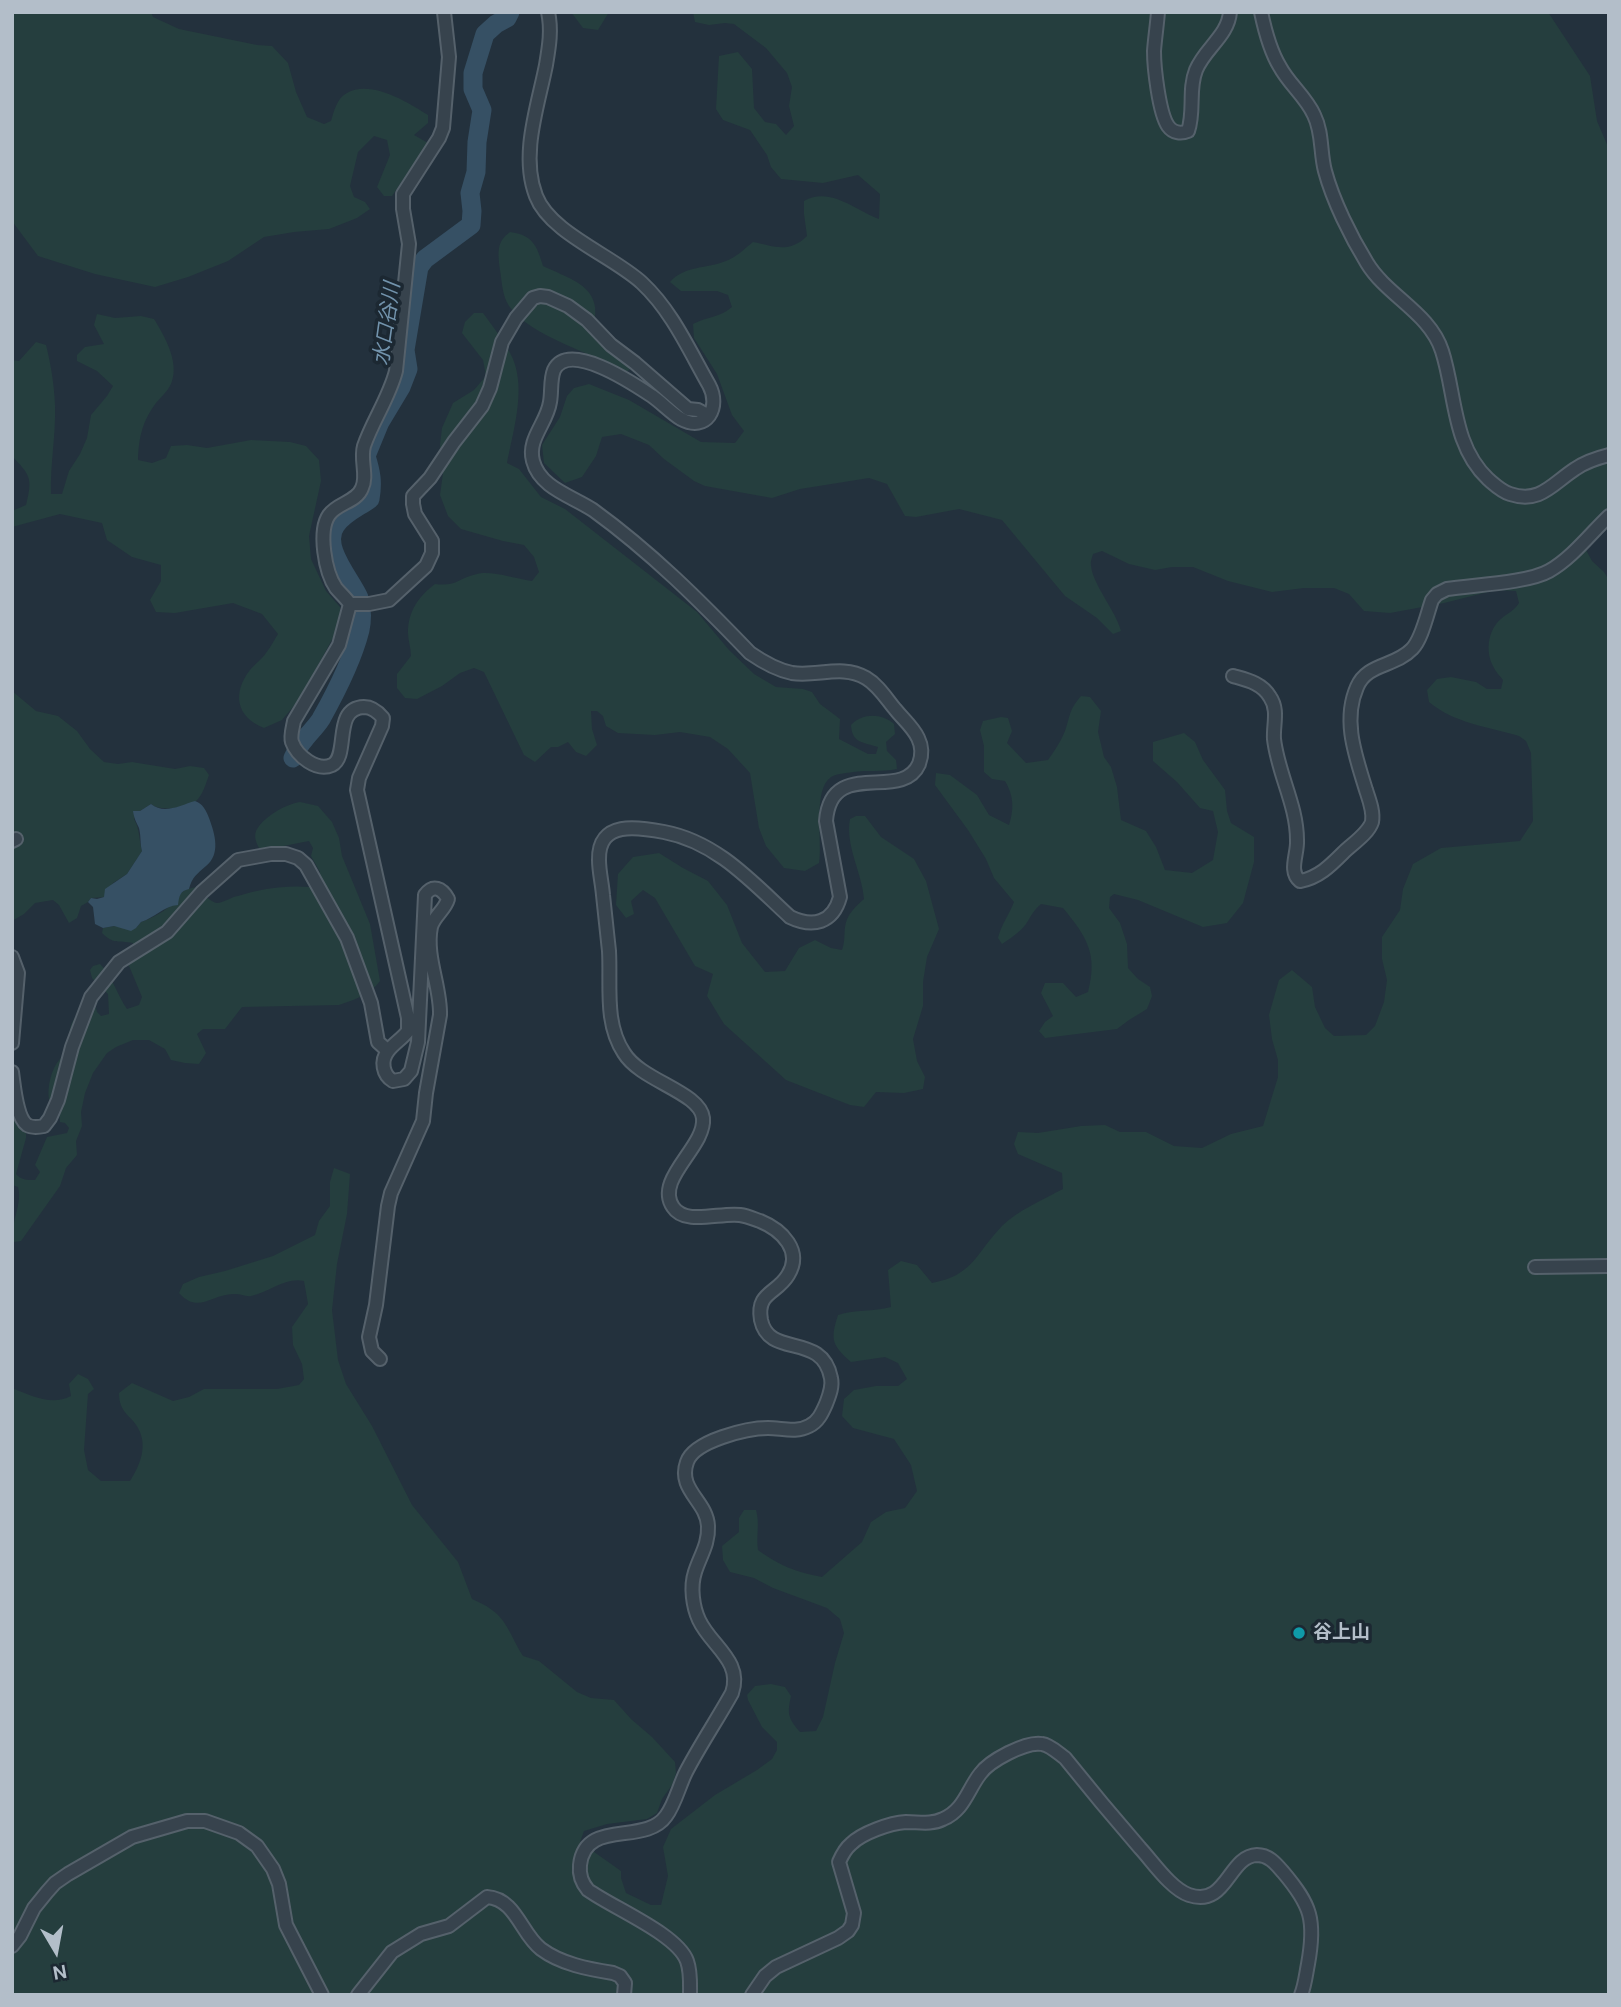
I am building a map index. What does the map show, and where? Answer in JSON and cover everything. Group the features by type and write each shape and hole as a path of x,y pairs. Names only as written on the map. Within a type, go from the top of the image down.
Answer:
{"street":[{"path":"350,604 329,574 323,530 329,514 359,495 363,487 361,457 396,372 409,244 403,194 443,128 449,57 444,12"},
{"path":"548,12 551,24 550,44 530,148 530,167 536,197 557,225 641,282 662,306 673,320 714,393 715,402 709,416 696,422 688,422 624,378 585,361 565,360 554,372 547,416 533,444 532,458 536,471 543,480 592,510 674,575 760,660 782,671 841,671 864,677 874,684 919,738 921,758 917,768 904,780 853,784 837,794 831,802 826,821 840,897 832,914 824,920 814,923 801,922 790,917 732,863 694,840 629,827 617,830 606,838 598,856 609,953 611,1012 616,1040 635,1067 692,1100 702,1114 701,1130 670,1185 671,1205 687,1217 739,1215 760,1221 784,1237 791,1247 792,1268 783,1282 766,1296 761,1304 764,1329 778,1342 806,1348 818,1354 826,1362 832,1384 817,1421 808,1427 797,1430 767,1428 737,1433 703,1445 687,1458 686,1484 701,1506 709,1530 692,1584 696,1611 700,1623 733,1667 735,1686 698,1748 668,1815 661,1823 650,1828 599,1838 590,1843 581,1858 580,1873 589,1890 664,1936 686,1959 690,1973 690,1995"},
{"path":"1158,12 1154,53 1163,113 1169,127 1183,133 1188,131 1190,124 1191,88 1195,72 1203,55 1224,32 1230,12"},
{"path":"1261,12 1280,68 1313,113 1319,129 1325,171 1367,264 1380,281 1426,323 1437,339 1456,420 1473,460 1485,476 1508,494 1526,498 1535,496 1555,484 1575,468 1609,455"},
{"path":"350,604 389,600 426,566 432,553 432,541 415,514 412,504 414,495 430,478 482,406 502,342 516,318 533,298 548,297 568,306 688,409 698,410 709,416"},
{"path":"1233,676 1261,687 1270,696 1275,708 1274,737 1277,756 1293,808 1297,839 1295,877 1305,881 1323,873 1365,833 1371,823 1370,803 1353,747 1350,726 1351,704 1360,679 1367,671 1404,656 1414,648 1432,600 1437,594 1447,589 1536,577 1550,571 1579,547 1609,516"},
{"path":"350,604 339,645 294,721 292,742 313,766 332,765 337,761 348,714 363,707 378,712 383,718 356,790 408,1018 408,1031 384,1058 384,1072 393,1081 404,1079 411,1071 418,1042 425,895 429,889 436,888 444,892 448,899 446,906 433,922 430,937 440,1016 423,1121 391,1193 388,1206 376,1306 369,1337 372,1351 380,1359"},
{"path":"12,1073 21,1116 27,1125 44,1126 58,1100 72,1047 91,997 119,962 167,932 202,892 238,860 271,853 298,858 306,865 347,937 371,1003 378,1042 388,1051"},
{"path":"12,957 18,973 12,1043"},
{"path":"1535,1267 1609,1266"},
{"path":"752,1995 765,1976 776,1968 838,1937 852,1925 854,1913 839,1862 852,1842 894,1824 941,1821 963,1805 976,1779 990,1763 1027,1745 1041,1743 1065,1758 1160,1871 1189,1895 1199,1897 1218,1891 1246,1857 1266,1856 1275,1863 1301,1894 1309,1909 1312,1923 1312,1943 1301,1995"},
{"path":"12,1946 34,1908 47,1892 68,1874 132,1838 179,1823 205,1821 239,1833 257,1846 268,1861 279,1884 286,1924 322,1995"},
{"path":"358,1995 391,1952 421,1934 449,1926 487,1897 506,1904 537,1947 553,1957 620,1976 625,1983 624,1995"}],"green space":[{"path":"12,12 151,12 153,17 179,29 272,46 288,63 307,117 324,124 331,121 338,101 347,93 357,89 378,91 400,99 428,115 428,123 414,135 428,143 392,196 384,196 377,187 390,155 387,140 374,136 358,152 350,186 354,197 365,202 370,209 357,218 329,229 264,237 228,261 155,287 95,274 38,256 12,221"},
{"path":"571,12 609,12 598,30 583,28"},
{"path":"693,12 1548,12 1590,76 1597,121 1609,149 1609,508 1579,537 1592,561 1609,580 1609,1995 12,1995 12,1388 42,1399 56,1400 71,1396 69,1384 78,1374 88,1379 94,1389 88,1394 84,1450 88,1470 101,1481 130,1481 141,1458 143,1445 137,1426 121,1406 119,1393 132,1383 173,1401 204,1389 277,1389 299,1385 304,1379 302,1364 293,1345 292,1327 308,1304 304,1281 290,1281 251,1296 227,1295 199,1303 186,1299 179,1293 183,1284 199,1277 273,1256 315,1235 319,1221 330,1206 330,1182 334,1168 350,1174 347,1214 337,1264 332,1310 338,1360 346,1384 372,1426 412,1505 458,1562 472,1599 490,1608 502,1619 523,1656 539,1661 577,1692 591,1698 614,1700 675,1762 676,1773 672,1785 662,1799 657,1813 647,1819 607,1824 584,1831 580,1842 621,1871 626,1893 651,1905 661,1905 668,1876 663,1847 671,1829 715,1795 772,1759 777,1750 777,1742 762,1727 747,1695 755,1686 771,1684 785,1687 791,1696 789,1712 793,1723 800,1732 816,1731 823,1717 844,1633 840,1619 827,1608 754,1578 730,1572 723,1560 722,1546 739,1532 739,1518 744,1510 756,1510 758,1550 788,1568 822,1577 862,1542 871,1522 886,1512 905,1508 917,1491 911,1465 894,1439 853,1428 842,1416 844,1399 854,1390 898,1386 907,1379 898,1363 885,1357 851,1362 834,1342 838,1315 891,1307 888,1270 901,1261 917,1265 932,1283 957,1275 973,1262 993,1236 1015,1215 1063,1189 1062,1173 1018,1154 1014,1144 1018,1132 1038,1133 1105,1125 1120,1132 1146,1132 1174,1146 1202,1148 1231,1134 1263,1126 1278,1077 1278,1060 1269,1015 1279,980 1292,970 1312,987 1315,1007 1325,1028 1334,1036 1366,1035 1375,1026 1384,1002 1387,980 1382,959 1382,937 1400,910 1403,889 1413,864 1441,848 1520,841 1533,821 1531,753 1526,741 1519,736 1449,715 1429,702 1427,690 1437,679 1451,677 1476,682 1487,689 1501,689 1503,680 1491,660 1489,640 1497,623 1519,603 1516,591 1496,590 1390,613 1364,611 1349,594 1334,588 1272,592 1228,581 1193,567 1155,570 1129,564 1102,551 1093,554 1091,564 1096,581 1121,631 1113,634 1097,618 1065,596 1002,520 959,509 916,517 905,516 887,484 869,478 800,489 772,498 705,486 694,481 649,445 621,434 602,437 596,456 582,477 565,483 544,463 542,445 560,417 567,396 574,388 589,384 629,400 701,442 735,443 744,431 732,415 717,374 694,338 693,324 732,307 728,295 717,291 681,291 670,282 689,270 730,259 753,242 788,247 800,242 807,236 804,201 814,197 823,196 842,201 879,219 880,194 858,175 823,183 781,179 750,130 723,120 716,109 719,56 738,52 752,69 754,108 765,122 776,124 786,135 794,126 789,106 792,87 787,73 766,48 734,24 709,25 695,22"},
{"path":"510,232 524,236 533,243 543,266 585,288 595,305 592,331 632,368 626,372 563,344 532,327 509,306 503,288 499,253 502,240"},
{"path":"474,313 483,313 513,359 517,371 518,398 507,463 519,469 541,497 565,509 697,612 729,650 754,674 776,687 812,692 820,704 840,719 839,739 868,754 876,754 878,747 856,739 851,725 861,718 872,716 894,724 895,734 886,742 887,751 896,760 897,769 841,774 831,777 825,784 819,817 819,863 805,871 784,868 766,846 759,828 750,773 728,749 710,737 680,732 655,735 618,733 606,726 603,716 597,711 591,711 592,729 597,745 586,756 576,752 568,742 551,747 535,762 524,755 484,672 474,668 460,673 417,699 405,698 397,688 397,674 411,656 408,633 410,618 419,599 435,584 453,583 482,573 532,581 539,572 534,557 524,545 461,529 448,516 440,495 443,473 440,445 442,428 453,403 474,390 486,376 483,360 462,333 465,322"},
{"path":"97,314 115,318 141,316 154,319 172,357 172,381 144,423 138,460 152,463 166,458 171,446 207,448 251,440 290,442 306,446 319,460 321,481 309,536 311,559 326,591 340,607 340,625 299,700 282,720 264,728 247,718 239,696 244,679 268,651 278,634 262,614 233,603 175,613 156,612 150,600 161,581 161,565 132,557 107,540 102,523 60,514 12,527 12,511 26,505 29,483 23,468 12,456 12,360 19,361 36,342 46,345 55,405 51,494 62,494 69,471 87,438 91,415 113,386 97,371 77,361 77,355 85,347 104,344 94,325"},
{"path":"12,691 36,711 58,716 77,731 104,762 132,762 175,769 190,766 204,768 209,775 201,796 196,801 167,808 151,804 140,811 134,819 142,851 127,874 113,883 105,897 91,898 81,906 77,918 69,923 53,900 35,903 12,921"},
{"path":"1081,696 1090,697 1101,711 1098,732 1104,757 1111,767 1117,787 1121,820 1146,831 1165,870 1192,873 1213,860 1218,832 1213,811 1200,808 1177,782 1153,761 1153,742 1184,733 1195,742 1203,760 1225,790 1231,823 1254,837 1254,862 1243,903 1227,923 1203,927 1138,900 1114,894 1110,897 1109,908 1120,923 1127,944 1128,968 1150,987 1152,996 1147,1009 1117,1029 1045,1038 1039,1031 1053,1016 1041,993 1045,983 1063,983 1076,997 1088,992 1092,967 1084,937 1063,908 1041,904 1021,930 1002,944 998,938 999,933 1014,902 994,878 968,830 935,785 936,773 950,775 977,795 989,815 1009,825 1012,803 1008,787 1005,781 992,779 984,772 984,746 980,730 983,721 1008,718 1012,731 1007,743 1026,763 1048,760"},
{"path":"300,802 318,806 332,822 339,838 342,856 370,924 380,981 367,993 339,1005 242,1007 225,1029 203,1029 197,1034 206,1053 199,1064 171,1060 165,1049 149,1040 133,1040 107,1053 93,1073 85,1093 81,1112 82,1126 76,1141 77,1155 66,1168 60,1186 21,1241 14,1242 13,1228 19,1194 18,1187 12,1185 12,1104 15,1119 26,1131 16,1174 22,1179 35,1180 40,1172 35,1165 47,1137 67,1133 69,1128 60,1122 59,1107 49,1100 49,1090 54,1068 69,1048 73,1021 91,1005 95,1005 101,1016 109,1014 108,994 92,978 90,970 100,964 127,1009 139,1005 142,997 127,961 133,943 110,939 102,933 103,928 136,928 141,922 166,909 183,891 190,888 196,887 217,903 264,890 309,887 320,879 320,872 311,856 313,848 309,841 268,849 259,848 255,837 259,826 269,816"},
{"path":"865,816 881,837 914,859 926,881 939,929 927,957 923,1006 913,1039 917,1061 925,1077 923,1089 904,1093 876,1092 864,1107 850,1105 786,1080 724,1024 707,996 713,974 695,966 655,898 643,890 631,901 634,914 626,918 616,905 618,874 633,857 659,853 708,881 727,905 742,943 765,972 785,971 799,948 815,940 842,950 848,918 864,899 849,829 850,819"}],"water":[{"path":"195,801 208,815 215,837 215,850 211,861 195,876 189,889 180,894 178,905 141,922 131,931 114,926 103,928 95,924 93,907 88,902 91,898 104,897 105,889 127,874 142,851 140,831 133,811 140,811 151,804 167,809"}],"waterway":[{"name":"水口谷川","path":"293,758 319,722 343,676 357,641 361,622 360,602 338,562 332,533 343,517 370,499 371,477 366,456 380,422 401,387 408,369 405,350 419,267 425,259 471,225 470,193 476,172 482,110 473,89 473,73 485,34 507,18 510,12"}],"place":[{"name":"谷上山","path":"1299,1633"}]}
